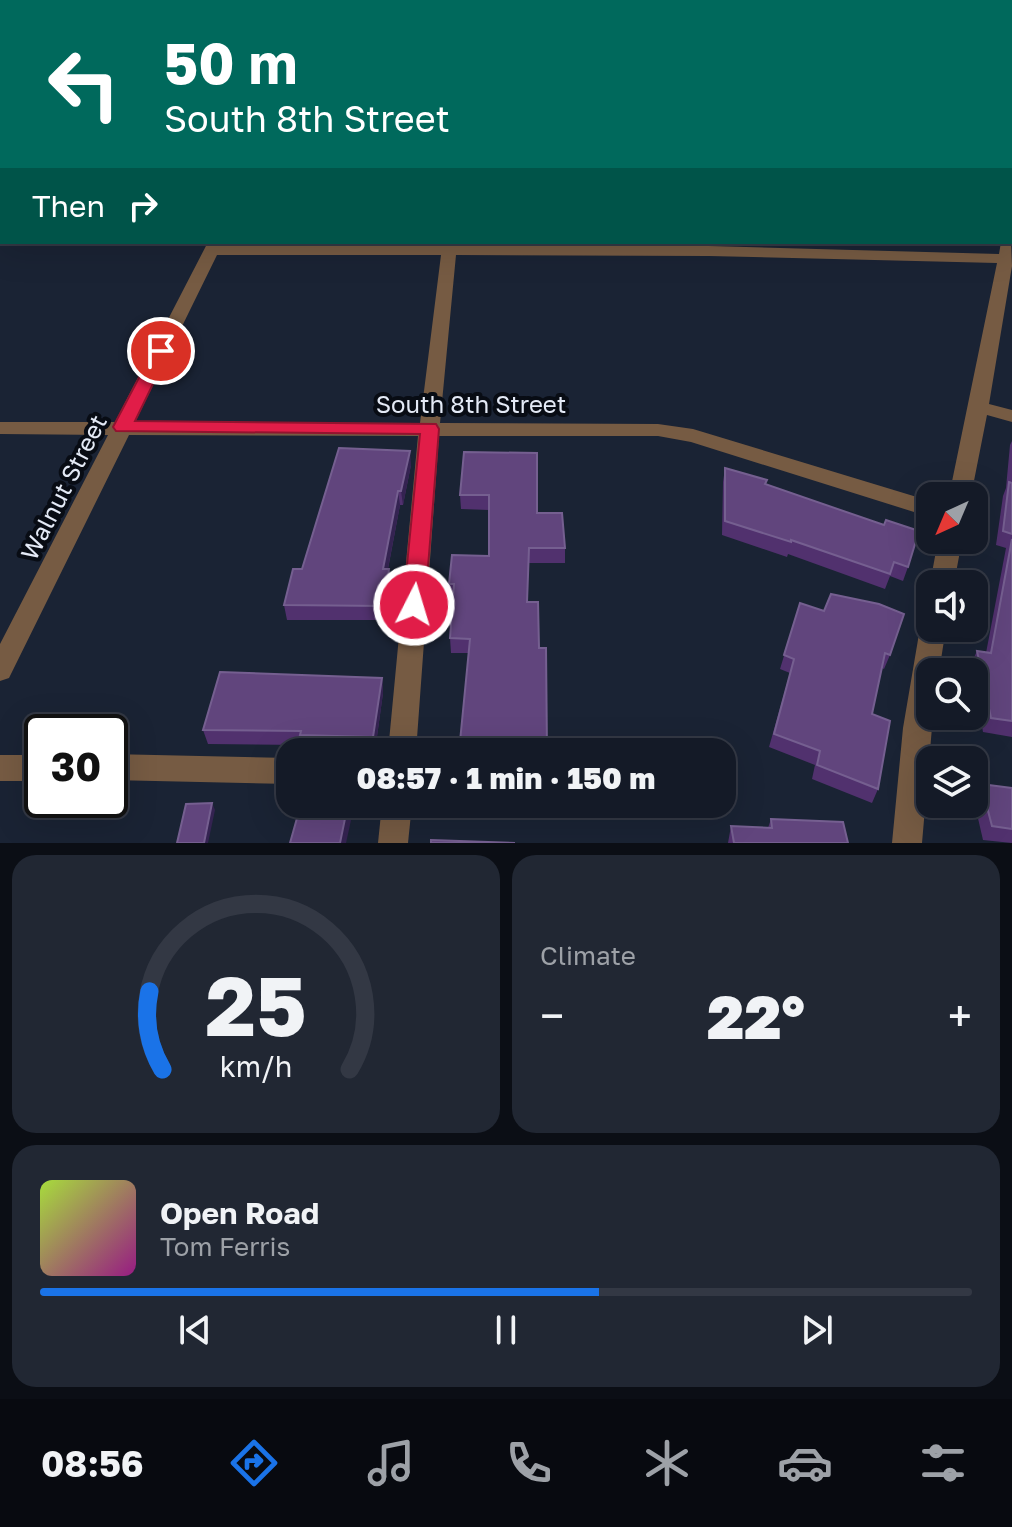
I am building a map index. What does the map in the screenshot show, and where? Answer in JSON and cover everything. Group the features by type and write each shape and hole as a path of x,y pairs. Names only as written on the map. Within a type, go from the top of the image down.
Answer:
{"street":[{"path":"934,244 967,256"},
{"path":"214,246 613,246 967,256 1009,253 991,328 963,482"},
{"name":"Walnut Street","path":"0,670 214,246"},
{"path":"403,738 429,429 450,246"},
{"path":"979,407 1012,416"},
{"name":"South 8th Street","path":"0,428 636,428 667,431 916,505"},
{"path":"907,843 917,728 931,642"},
{"path":"128,767 276,771"},
{"path":"0,768 24,768"},
{"path":"393,843 396,818"}],"building":[{"path":"339,448 410,451 401,491 398,491 383,569 389,569 384,606 284,605 293,569 302,569"},
{"path":"464,452 537,453 537,513 562,513 565,548 529,548 527,602 538,602 539,648 546,648 547,738 460,738 470,639 450,638 454,584 449,584 452,555 489,556 489,495 460,495"},
{"path":"725,468 767,480 765,484 884,525 886,520 916,530 916,541 908,567 894,562 890,574 725,521"},
{"path":"1009,482 1012,483 1012,534 1003,531"},
{"path":"1012,539 1012,721 991,718 988,658 978,658 977,651 991,653"},
{"path":"831,594 879,604 904,614 890,655 885,653 872,714 890,721 878,789 817,765 820,751 774,734 794,659 784,655 800,603 824,611"},
{"path":"220,672 382,678 373,737 300,735 301,731 203,730"},
{"path":"988,785 1012,788 1012,829 992,826 988,811"},
{"path":"212,803 204,843 177,843 186,804"},
{"path":"297,818 345,818 340,843 290,843"},
{"path":"771,819 843,822 848,843 734,843 731,826 772,828"},
{"path":"431,840 515,843 431,843"}],"route":[{"path":"161,351 123,427 429,429 414,605"}]}
